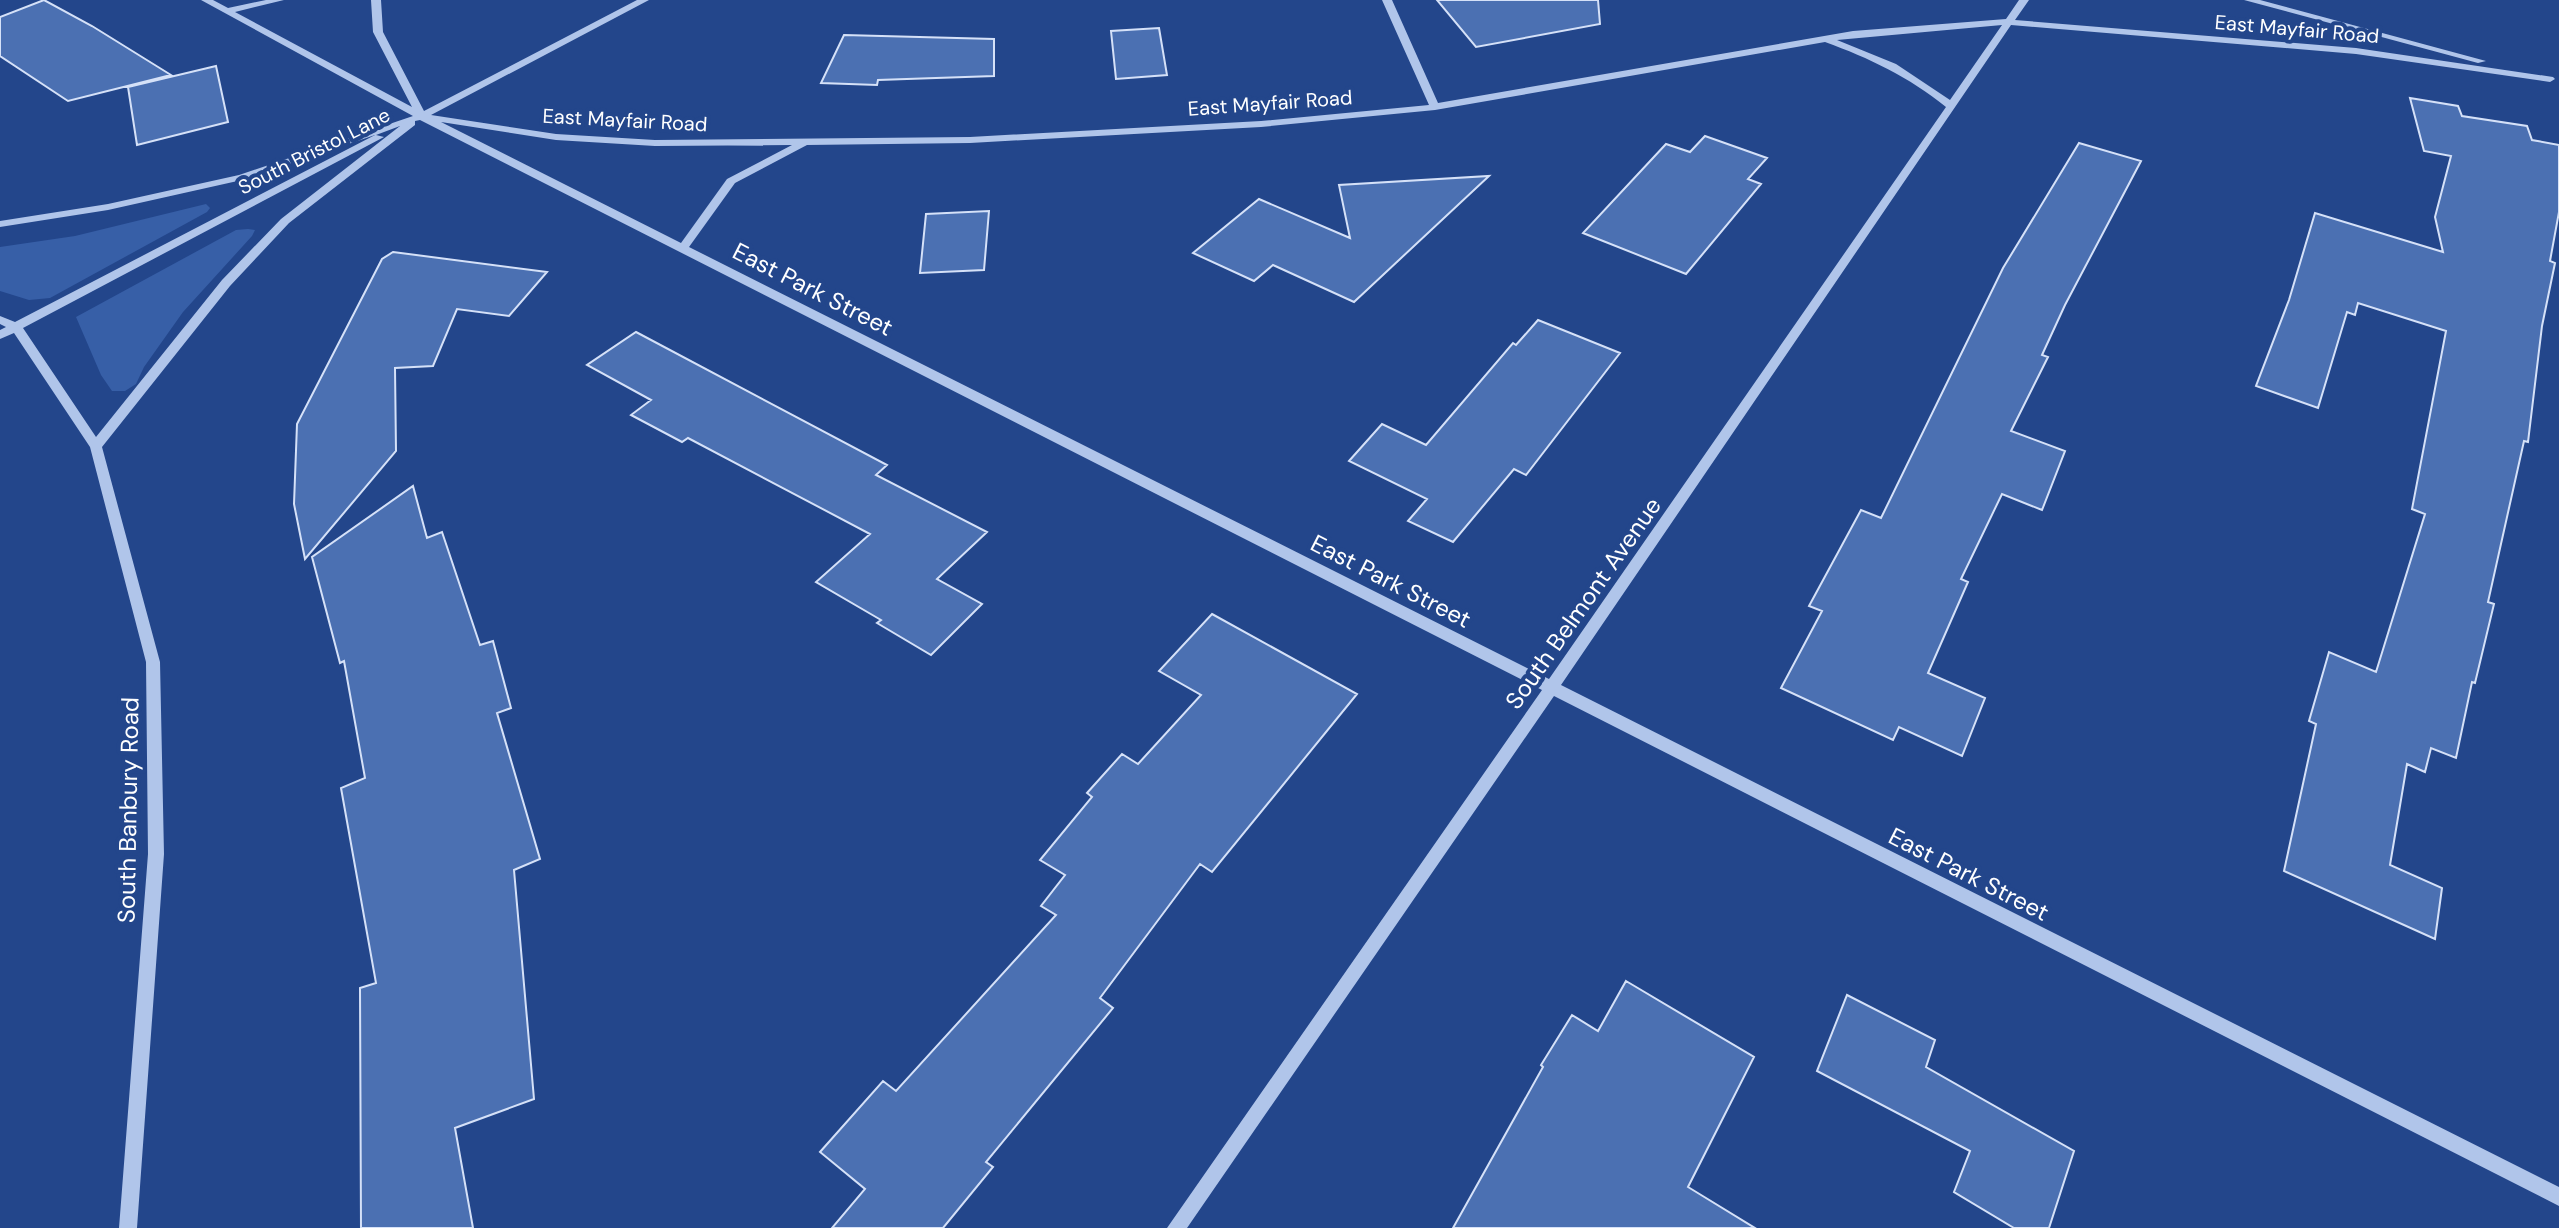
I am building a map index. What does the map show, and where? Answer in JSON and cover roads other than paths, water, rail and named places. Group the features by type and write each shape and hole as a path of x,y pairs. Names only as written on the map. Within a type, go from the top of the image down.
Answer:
{"street":[{"name":"East Park Street","path":"206,0 421,116 2559,1197"},
{"path":"228,11 279,0"},
{"path":"96,446 226,283 285,221 421,116 378,32 376,0"},
{"name":"South Bristol Lane","path":"0,335 644,0"},
{"path":"1387,0 1435,107"},
{"name":"South Belmont Avenue","path":"1176,1228 2024,0"},
{"path":"2249,0 2554,80"},
{"name":"East Mayfair Road","path":"0,224 108,207 242,177 421,116 570,138 655,143 970,140 1215,127 1435,107 1827,39 2009,22 2356,51 2554,80"},
{"path":"1827,39 1890,64 1922,81 1951,106"},
{"path":"683,248 731,181 807,141"},
{"path":"0,320 16,327"},
{"name":"South Banbury Road","path":"16,327 96,446 153,662 156,854 128,1228"}]}
